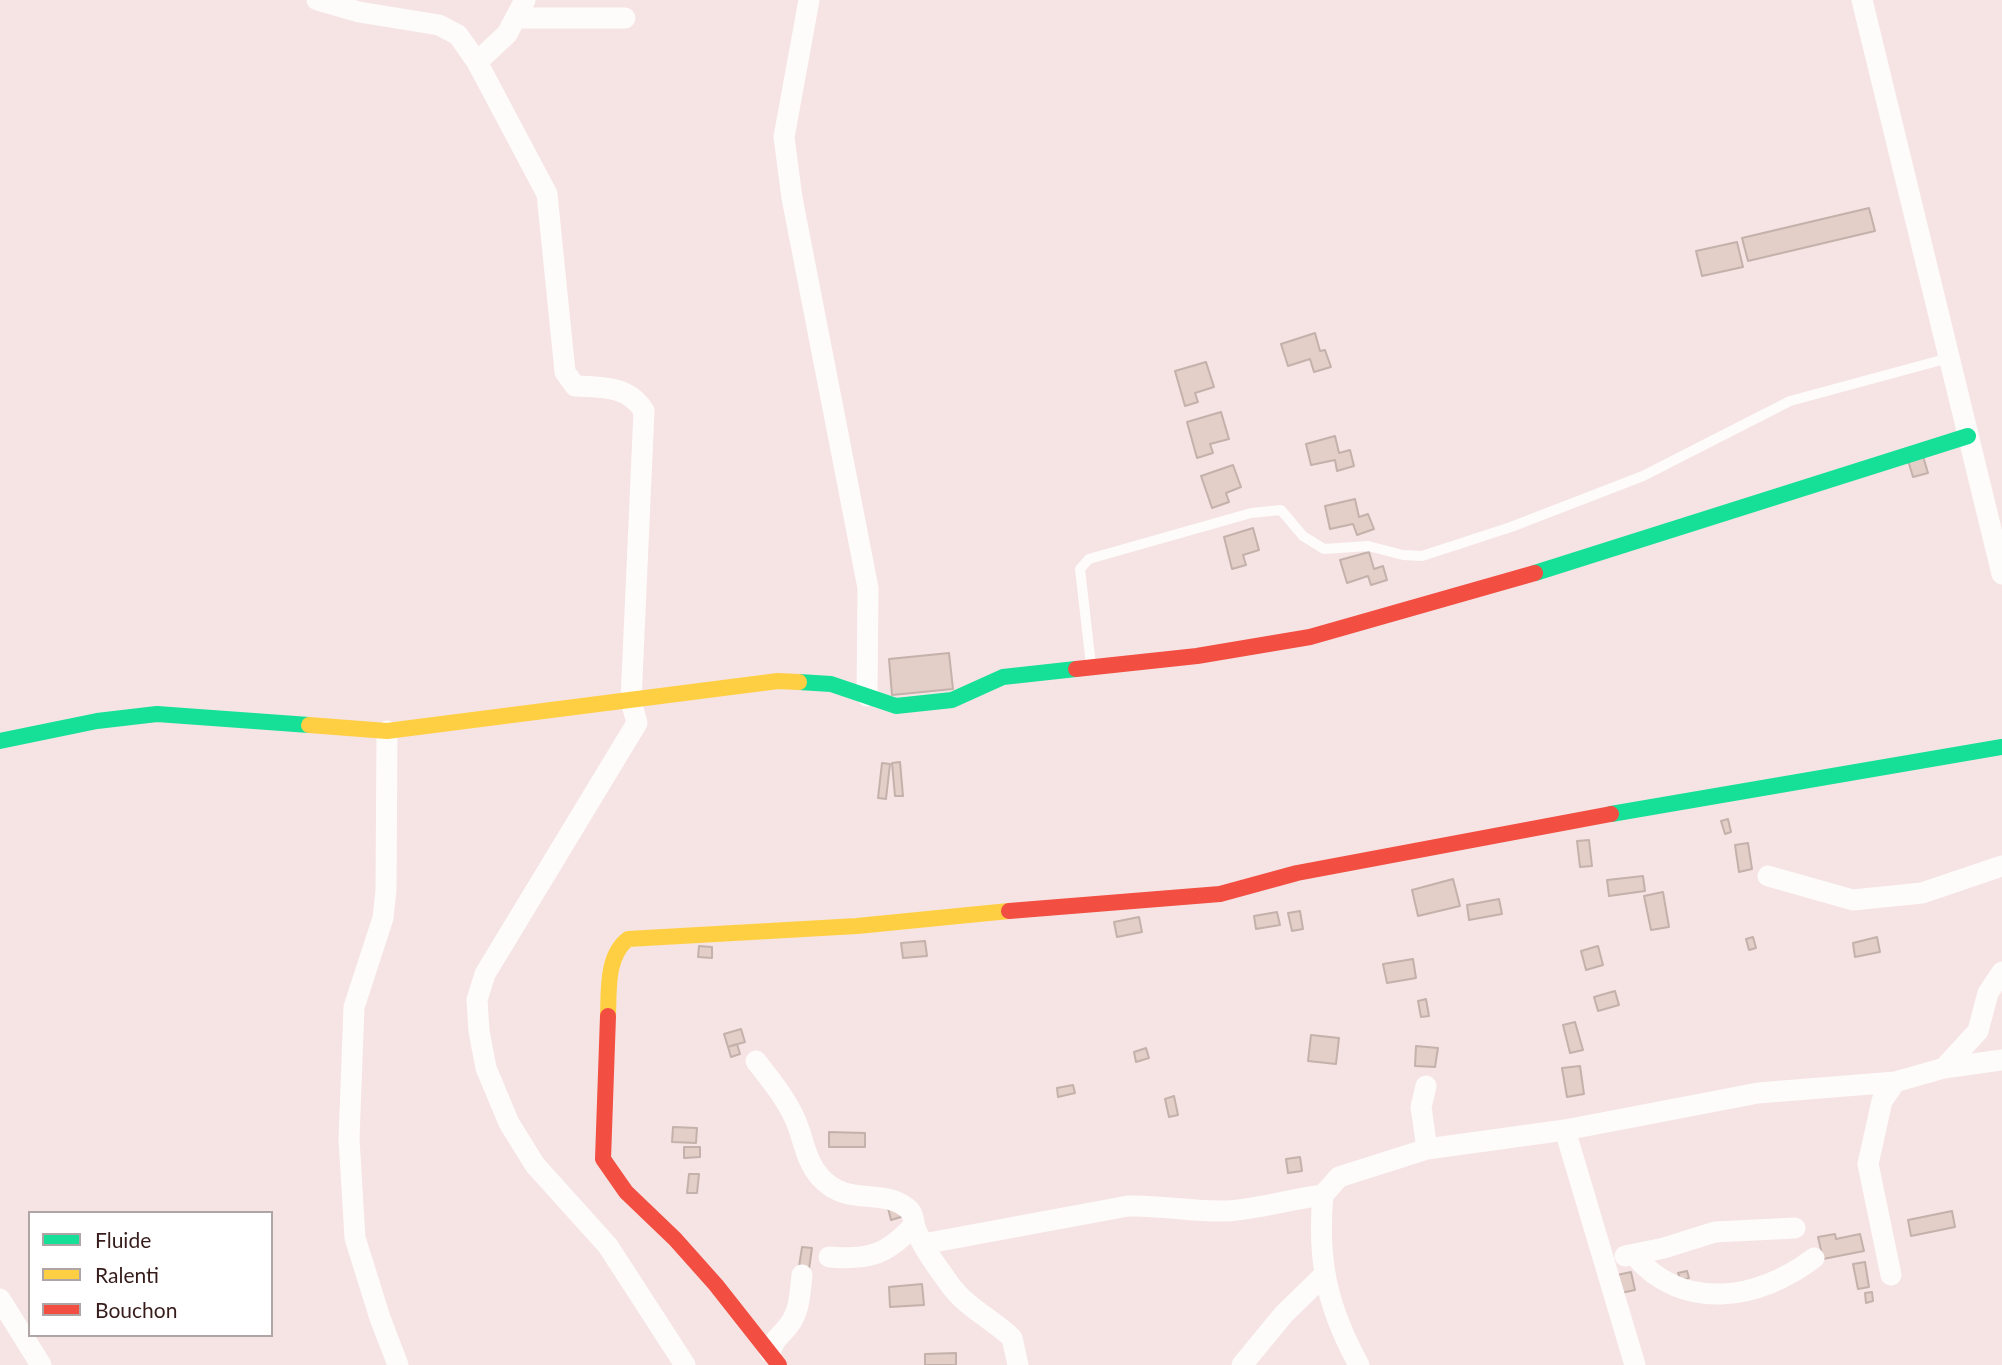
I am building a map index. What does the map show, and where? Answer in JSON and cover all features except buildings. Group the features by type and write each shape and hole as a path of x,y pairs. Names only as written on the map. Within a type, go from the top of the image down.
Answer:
{"street":[{"path":"317,0 359,12 439,25 458,35 477,62 547,194 565,372 575,386 621,391 635,397 644,411 631,701 637,723 485,974 477,1000 486,1068 509,1123 535,1165 608,1246 685,1365"},
{"path":"809,0 784,137 792,198 868,588 867,696"},
{"path":"1862,0 2002,575"},
{"path":"477,62 507,34 520,9 625,18"},
{"path":"0,741 97,721 158,714 387,731 778,681 831,684 896,706 930,704 952,700 1003,677 1197,656 1310,637 1517,579 1968,436"},
{"path":"387,731 386,890 383,918 354,1007 349,1139 355,1238 398,1365"},
{"path":"775,1359 712,1279 610,1174 603,1159 610,973 619,946 628,939 857,926 1155,897 1220,894 1297,873 1482,836 2002,747"},
{"path":"1768,876 1842,898 1864,900 1922,893 2002,866"},
{"path":"1944,1068 1978,1031 1988,993 2002,972"},
{"path":"829,1257 852,1259 881,1253 918,1234 1128,1206 1161,1205 1224,1211 1323,1195 1339,1177 1427,1149 1565,1130 1758,1093 1895,1082 1944,1068 2002,1060"},
{"path":"756,1061 781,1093 795,1119 811,1166 822,1180 838,1192 858,1198 897,1200 912,1211 918,1234 949,1284 974,1311 1012,1338 1017,1365"},
{"path":"1891,1275 1868,1164 1882,1101 1895,1082"},
{"path":"1426,1086 1421,1107 1427,1149"},
{"path":"1565,1130 1635,1365"},
{"path":"1323,1195 1323,1276 1335,1316 1359,1365"},
{"path":"1605,1259 1634,1255 1715,1232 1795,1228"},
{"path":"1634,1255 1663,1283 1696,1293 1725,1295 1791,1275 1814,1258"},
{"path":"775,1359 776,1335 789,1326 798,1308 802,1275"},
{"path":"1242,1365 1284,1314 1323,1276"},
{"path":"0,1299 41,1365"}],"lane":[{"path":"1092,668 1080,569 1088,559 1251,513 1281,510 1303,536 1324,549 1368,547 1403,555 1422,556 1511,527 1643,476 1790,401 1949,358"}],"traffic: fast":[{"path":"1535,573 1968,436"},
{"path":"799,682 831,684 896,706 952,700 1003,677 1076,669"},
{"path":"0,741 97,721 157,714 309,725"},
{"path":"1611,814 2002,747"}],"traffic: slow":[{"path":"309,725 387,731 778,681 799,682"},
{"path":"608,1016 612,964 621,946 628,939 857,926 1009,911"}],"traffic: jam":[{"path":"1076,669 1197,656 1310,637 1535,573"},
{"path":"1009,911 1220,894 1297,873 1611,814"},
{"path":"608,1016 603,1159 626,1192 675,1239 716,1285 779,1365"}]}
